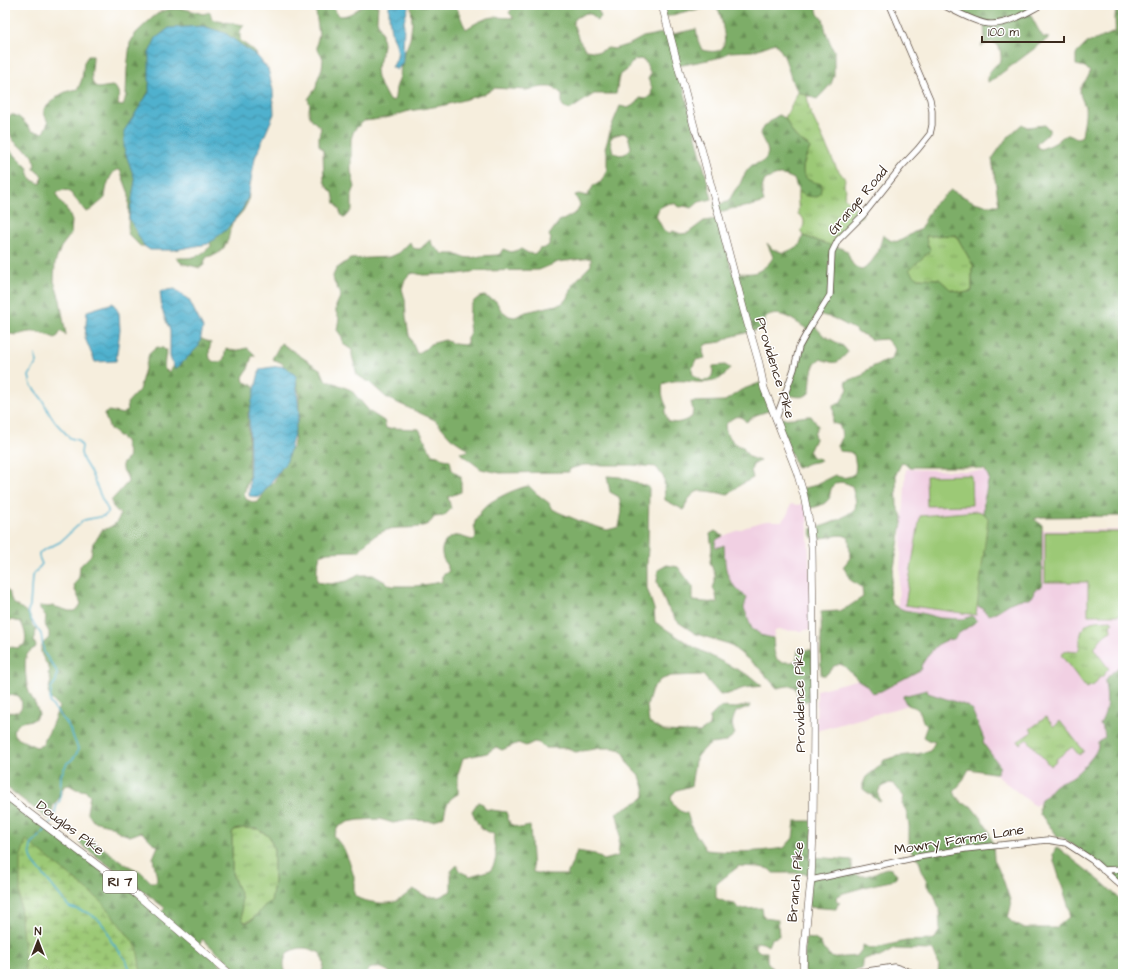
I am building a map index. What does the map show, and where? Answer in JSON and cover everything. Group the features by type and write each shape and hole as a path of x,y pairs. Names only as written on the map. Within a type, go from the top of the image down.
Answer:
{"main road":[{"name":"Providence Pike","path":"662,5 695,130"},
{"name":"Providence Pike","path":"700,144 759,363 764,388 797,472 804,496 810,527 812,547 814,792"},
{"name":"Branch Pike","path":"803,974 805,933 811,880 814,792"},
{"name":"Douglas Pike","path":"5,795 137,895 230,974"}],"street":[{"name":"Grange Road","path":"776,419 794,369 799,347 830,296 832,252 838,240 863,215 930,134 932,125 932,111 930,99 890,5"},
{"path":"943,5 975,20 991,24 1006,21 1041,5"},
{"name":"Providence Pike","path":"695,130 700,144"},
{"name":"Mowry Farms Lane","path":"811,880 926,855 1047,840 1066,843 1092,860 1123,886"},
{"path":"1103,870 1123,869"},
{"path":"846,974 895,967 914,973"}],"shaded area":[{"path":"906,469 990,472 1001,530 1123,530 1123,714 1104,758 1035,806 948,737 923,701 816,731 817,690 906,667 898,603"},
{"path":"805,503 807,509 812,629 800,631 778,630 775,631 773,638 760,635 752,629 744,608 747,597 735,588 726,573 724,545 715,547 715,540 757,523 766,521 782,521 788,513 791,504 798,505"}],"green space":[{"path":"315,5 332,5 340,16 352,13 362,5 378,5 377,20 382,34 383,45 380,60 376,69 377,78 388,99 391,101 394,100 395,97 400,76 401,62 410,39 412,24 411,5 455,5 466,29 479,22 494,17 514,18 509,13 514,5 596,5 601,17 597,21 593,15 586,13 576,18 573,23 579,40 586,50 599,52 608,48 614,49 630,44 643,37 667,32 669,35 696,29 698,41 702,50 715,51 722,48 724,45 724,35 718,9 699,9 665,17 660,5 816,5 818,14 823,19 826,32 834,50 834,76 831,84 817,99 798,92 791,78 784,56 775,43 753,51 729,52 722,57 678,66 712,199 699,202 692,208 684,206 681,207 677,206 676,204 669,203 659,208 656,216 664,231 670,233 673,231 681,234 688,233 704,221 717,219 733,274 756,272 768,264 773,257 767,243 772,249 784,253 799,246 803,236 847,251 854,266 864,269 876,254 883,235 891,241 900,241 920,230 933,205 951,190 974,202 986,205 999,205 992,159 1006,139 1022,124 1027,127 1045,125 1049,129 1049,133 1037,143 1037,147 1041,149 1055,143 1067,135 1077,138 1082,136 1085,110 1080,89 1090,72 1085,67 1076,65 1076,54 1087,43 1115,32 1116,11 1122,8 1123,5 1123,516 1041,517 1034,519 1042,525 1042,586 1034,590 1033,596 1030,599 1014,601 989,615 983,610 984,608 977,605 984,500 989,478 985,470 970,467 910,467 903,463 901,464 896,474 897,506 903,518 889,595 893,605 904,610 940,618 963,619 972,616 977,621 958,634 954,639 947,640 937,645 921,666 922,669 881,691 872,693 866,685 840,664 834,666 826,675 821,675 821,612 839,611 863,597 862,588 849,579 848,574 843,567 850,558 849,538 842,535 825,538 812,538 811,529 823,526 845,516 855,509 856,502 852,486 838,482 831,489 830,498 824,504 807,509 803,488 813,486 835,475 845,477 855,473 856,466 854,455 850,452 839,451 837,445 841,441 842,433 839,425 832,423 834,413 833,406 840,403 848,389 845,382 863,375 867,370 874,366 892,359 895,349 886,339 872,340 833,318 818,314 812,323 823,335 843,346 848,352 836,362 820,359 817,361 813,369 810,392 805,396 799,397 786,394 807,329 792,319 776,314 771,315 765,318 764,328 704,346 703,352 705,358 696,360 692,369 695,377 702,381 710,378 713,373 713,366 725,365 730,368 720,378 712,381 698,382 676,381 663,384 662,393 667,407 665,412 668,421 677,423 692,417 693,410 691,402 725,401 741,390 762,382 771,410 756,415 746,422 742,417 734,418 725,426 727,435 735,444 743,447 749,457 760,461 753,465 751,470 753,478 740,485 727,495 705,491 696,492 689,499 684,510 665,500 664,478 656,467 632,465 584,465 569,469 569,472 500,473 481,469 460,453 469,450 451,438 435,420 387,398 369,382 357,375 352,350 343,344 342,337 337,330 339,318 336,312 336,306 340,293 334,282 333,276 336,269 350,259 390,257 399,253 410,242 414,248 420,249 430,240 433,246 443,254 455,254 462,257 471,258 497,255 500,254 503,249 511,252 521,249 533,254 538,252 539,249 545,248 549,245 551,239 549,235 560,220 563,220 577,212 580,205 575,195 579,194 587,196 594,185 601,182 607,170 607,152 605,149 612,125 620,106 628,108 637,103 640,98 646,99 651,95 652,88 648,79 651,74 645,61 640,59 635,60 626,71 620,74 616,94 594,94 571,109 567,109 562,105 562,94 553,87 526,90 494,88 485,94 445,105 364,121 354,130 351,139 351,172 355,187 352,194 352,209 345,218 342,216 335,203 333,193 324,181 323,150 319,145 321,128 309,115 310,105 308,99 316,88 322,68 323,59 317,50 319,35","holes":["623,133 628,135 631,148 625,154 621,155 613,152 610,140 613,136","956,235 974,267 972,268 972,291 963,293 950,289 939,279 917,278 909,270 931,250 927,243 926,236","591,258 591,265 573,284 568,298 561,304 526,312 515,317 509,316 501,310 496,301 484,296 479,297 473,302 470,308 470,333 467,338 467,343 464,345 454,344 445,340 430,344 417,354 409,335 405,299 402,289 405,279 411,274 458,274 478,271 539,270 558,262"]},
{"path":"963,5 1040,5 1029,12 1043,37 1049,38 988,82 988,75 991,70 1001,61 1000,51 994,43 987,43 981,46 985,40 984,22 960,12"},
{"path":"170,9 185,9 203,14 210,12 212,19 244,25 240,31 240,40 256,53 269,89 240,180 249,194 248,202 243,211 232,223 228,240 223,249 217,254 207,257 204,265 200,268 181,263 176,258 199,255 211,246 210,240 140,246 129,235 129,194 120,170 116,170 109,179 105,198 91,210 86,212 69,191 64,190 57,192 57,197 68,211 72,221 71,234 61,247 55,263 54,281 60,300 66,335 61,331 55,338 33,332 26,332 17,335 7,333 5,335 5,145 28,168 32,180 41,184 42,176 34,169 35,163 32,155 13,140 10,132 8,117 12,115 19,117 32,131 43,133 48,123 44,109 63,93 78,89 82,79 84,62 88,56 93,56 93,84 98,88 112,86 116,88 119,94 118,105 123,106 126,96 130,43 136,33 152,18 160,12"},
{"path":"798,92 807,95 809,109 836,167 845,179 844,185 846,190 844,197 863,215 843,230 834,247 803,236 801,231 804,220 798,214 798,191 806,196 809,181 805,178 803,170 804,162 810,148 794,135 785,118"},
{"path":"779,115 785,118 797,138 810,148 806,156 803,170 805,177 809,180 822,184 820,194 817,197 804,195 797,188 794,179 783,175 776,175 765,180 762,191 764,202 716,213 714,205 728,202 748,169 752,165 762,162 766,158 768,153 760,134 761,130"},
{"path":"956,235 974,267 972,268 972,291 963,293 950,289 939,279 917,278 908,270 931,250 927,243 926,236"},
{"path":"197,338 211,343 209,351 210,359 214,362 220,362 224,359 226,348 234,351 247,348 256,356 252,356 248,369 243,377 244,382 253,386 263,402 262,409 248,412 249,477 244,494 246,499 250,501 257,503 262,497 264,487 274,482 285,455 293,447 295,437 289,434 290,421 297,422 299,420 299,393 296,380 288,374 282,363 272,359 281,343 321,370 326,381 330,381 351,390 370,412 384,421 386,428 419,429 432,454 438,455 443,459 450,460 452,470 461,477 461,492 448,497 451,509 444,516 434,517 431,522 419,527 383,531 372,538 359,551 327,552 320,555 317,567 317,582 330,584 347,581 359,575 373,575 392,586 416,586 442,582 442,576 449,571 442,555 442,547 445,542 454,536 473,540 476,537 474,524 484,508 491,502 509,492 520,488 529,486 549,503 551,508 558,512 607,530 619,527 622,511 619,497 610,492 607,476 620,477 649,487 647,588 654,609 655,622 692,646 750,676 762,686 744,688 728,694 720,695 703,675 671,676 660,680 652,689 647,706 649,723 664,731 700,732 709,726 710,717 720,707 736,708 750,705 749,708 736,712 732,723 735,734 726,742 711,744 702,750 695,761 691,786 677,790 671,796 672,802 676,808 687,813 692,828 706,850 745,852 784,848 793,838 795,821 813,821 812,857 852,860 852,870 859,876 873,874 887,868 893,870 897,874 896,878 891,881 840,894 836,898 840,903 836,909 809,907 810,875 801,873 773,873 769,869 739,866 716,884 716,898 735,904 740,909 762,908 765,918 778,920 779,936 771,939 768,946 763,943 756,942 756,948 760,952 767,952 768,963 773,969 766,972 766,974 391,974 384,969 375,968 369,969 367,974 321,974 324,964 320,953 304,948 288,952 284,963 286,974 242,974 202,939 200,945 231,974 7,974 5,959 5,794 161,913 165,908 79,843 84,836 86,836 125,864 141,872 151,882 156,882 157,878 153,858 158,846 144,834 141,832 130,836 121,833 109,825 93,821 87,812 90,795 86,791 76,789 69,785 64,786 48,819 5,786 5,746 7,739 5,732 5,712 19,711 22,706 20,697 5,694 5,646 17,648 24,645 26,639 21,622 11,620 8,621 5,627 5,588 9,592 12,602 28,613 32,625 36,629 34,641 36,646 26,657 25,669 29,692 39,715 33,720 21,722 13,730 14,735 19,739 36,747 43,745 44,738 48,734 59,707 51,699 48,692 51,681 48,673 50,671 43,658 41,650 44,642 49,638 49,632 45,625 46,616 40,610 40,606 53,606 69,611 74,611 79,607 81,604 74,585 79,577 80,566 91,555 93,543 102,530 111,527 116,523 120,514 113,507 111,501 128,482 126,474 122,469 122,464 129,457 125,441 110,429 104,414 109,411 123,414 128,410 127,403 139,390 149,354 157,347 167,350 164,369 169,372","holes":["534,742 539,743 544,748 568,748 576,752 601,748 613,748 621,750 625,755 629,765 640,776 645,791 645,796 641,800 616,813 620,829 618,856 604,860 595,854 577,851 567,875 548,875 533,872 530,826 520,828 510,824 506,812 485,809 483,804 478,802 472,811 482,829 494,834 496,855 491,870 470,876 461,872 457,865 451,871 451,891 439,897 428,897 413,889 397,901 380,903 358,898 354,894 354,877 349,861 344,849 334,836 338,827 348,822 359,820 380,819 393,823 409,820 434,821 444,816 448,803 458,794 458,774 463,758 487,753 496,747 502,750 518,743 526,746","243,828 258,829 270,837 274,850 274,883 271,902 267,903 252,920 245,923 242,918 241,896 232,874 232,833 234,830"]},
{"path":"811,416 818,426 814,433 815,439 809,452 812,457 820,459 821,461 809,463 797,468 777,419"},
{"path":"971,475 972,505 927,506 926,476"},
{"path":"978,511 983,513 988,518 976,615 905,605 920,516"},
{"path":"715,531 723,536 716,540 715,547 724,545 725,562 729,578 736,588 747,597 744,608 752,629 760,635 773,638 775,656 781,662 794,662 797,657 798,650 812,650 813,701 798,701 795,688 793,686 777,688 759,668 729,644 696,634 678,622 666,605 657,582 658,570 667,565 678,567 693,587 693,601 717,603 716,594 713,588 715,575 710,562 712,548 710,534"},
{"path":"1045,532 1123,532 1123,615 1088,615 1088,582 1045,582"},
{"path":"1111,620 1113,623 1110,625 1111,631 1101,639 1094,649 1109,669 1094,685 1086,688 1061,655 1066,651 1077,652 1080,646 1083,628 1090,622"},
{"path":"1123,663 1123,884 1068,841 1062,837 1057,837 1040,814 1039,808 1041,799 1060,782 1072,777 1090,760 1098,748 1098,743 1105,737 1104,731 1100,724 1106,708 1107,698 1105,681"},
{"path":"927,690 928,693 968,706 972,710 984,739 983,742 985,746 1000,766 997,773 969,769 962,782 954,791 962,803 971,806 988,829 993,844 994,859 1010,900 1011,906 1008,918 1013,923 1023,928 1056,928 1069,917 1070,911 1053,854 1056,848 1061,850 1104,884 1123,902 1123,974 985,974 984,971 977,971 970,974 938,974 939,965 933,950 894,949 880,957 867,958 862,961 862,969 855,971 804,974 805,938 814,939 821,943 823,949 833,958 857,956 863,948 863,945 871,949 906,941 934,940 940,930 939,909 934,894 927,886 927,881 923,874 919,860 913,855 909,843 909,825 906,810 902,804 904,797 894,784 889,783 879,789 878,795 881,801 863,789 863,784 866,777 880,766 884,760 930,751 935,742 923,737 927,726 923,721 920,712 914,707 908,705 903,696"},
{"path":"1046,717 1054,727 1060,721 1084,751 1079,755 1072,747 1055,760 1056,761 1050,766 1027,739 1020,744 1018,741 1032,732 1030,729"},
{"path":"243,828 258,829 270,837 274,850 274,883 271,902 255,917 244,922 242,918 241,896 232,874 232,833 234,830"},
{"path":"26,840 101,901 137,947 141,974 26,974 20,904 20,859"}],"water":[{"path":"389,5 409,5 404,21 403,60 402,64 397,70 392,67 397,57 397,49 390,28"},
{"path":"203,26 225,33 258,57 268,69 273,90 274,114 255,158 248,197 242,210 226,230 208,244 174,250 150,250 144,246 129,218 135,180 124,149 124,131 149,92 149,53 156,38 169,28"},
{"path":"175,289 189,300 203,328 199,346 175,370 170,357 170,331 162,310 160,291"},
{"path":"113,303 119,313 120,330 116,361 95,362 85,338 87,311"},
{"path":"279,366 286,367 296,376 299,414 287,461 260,497 249,496 249,413 260,369"}],"waterway":[{"path":"35,355 37,362 29,376 31,385 42,399 56,423 70,438 77,440 82,446 81,453 83,460 91,473 108,510 108,513 104,516 84,520 60,542 39,553 42,564 32,576 30,607 28,611 30,618 41,634 44,653 56,670 57,674 56,681 51,688 50,703 68,725 78,748 76,755 67,763 61,775 60,800 56,807 54,819 48,826"},
{"path":"46,829 31,846 30,850 33,862 69,907 89,913 99,920 107,930 111,941 126,960 132,974"}]}
